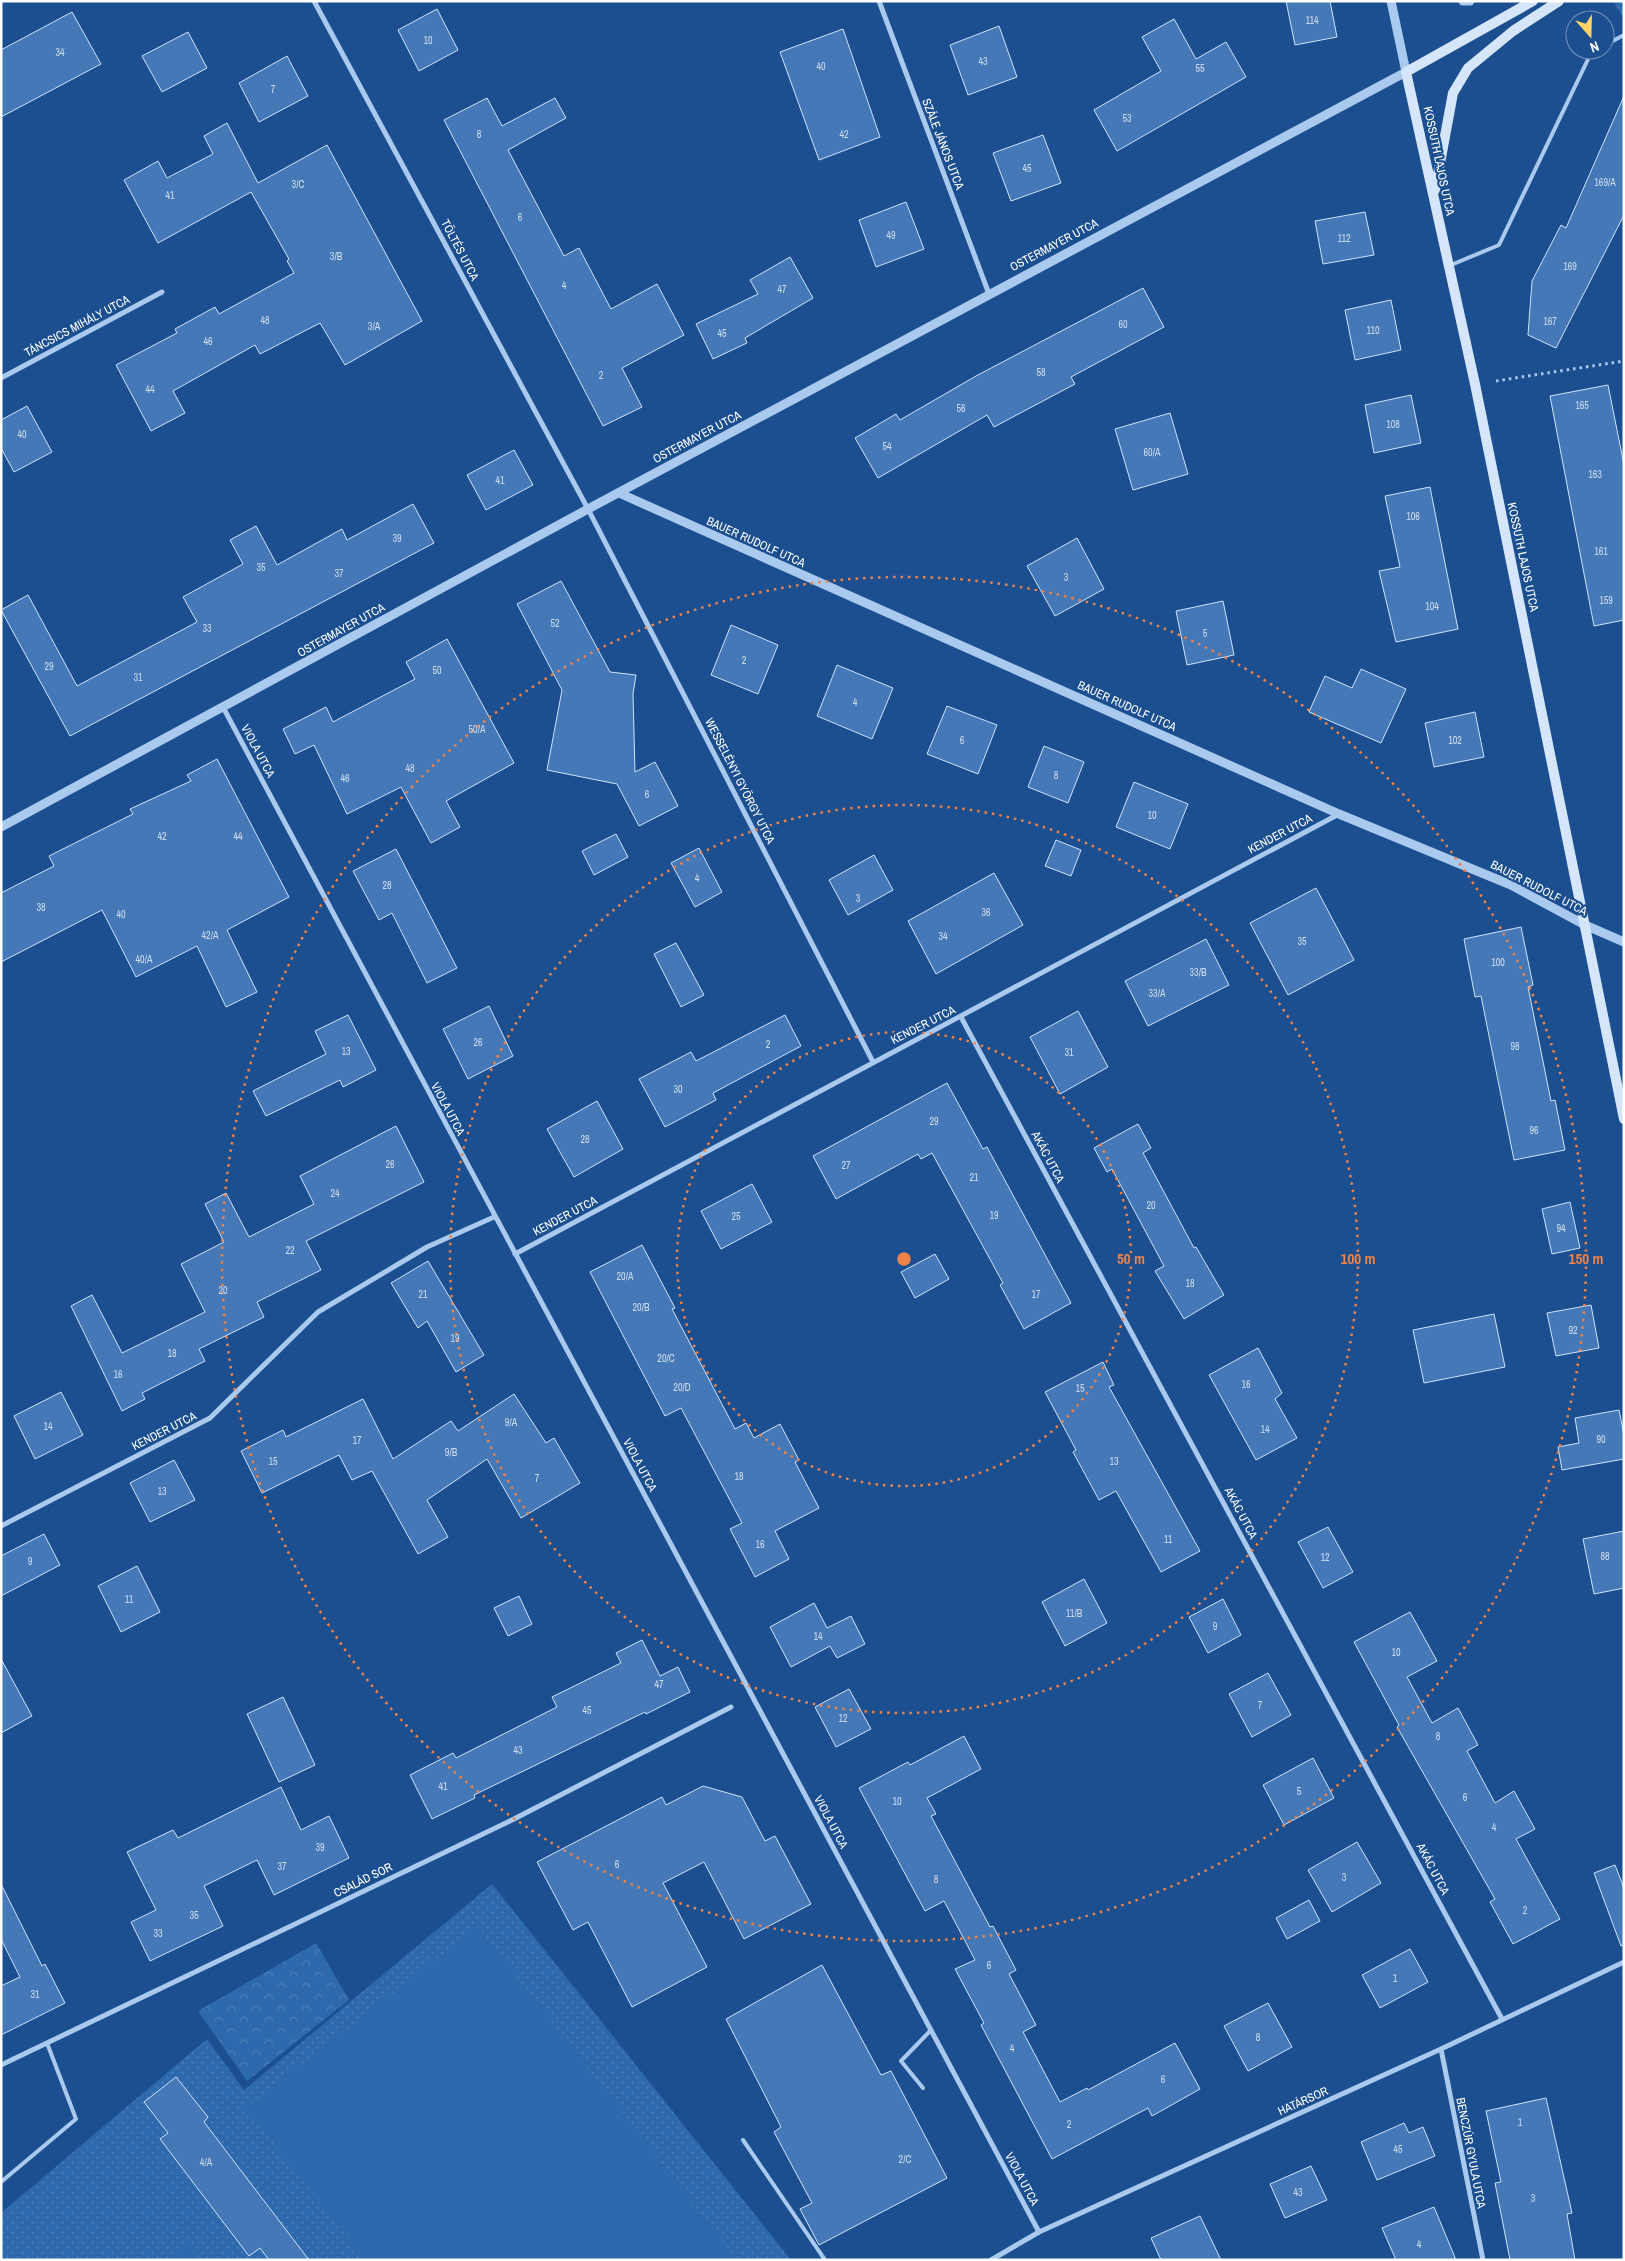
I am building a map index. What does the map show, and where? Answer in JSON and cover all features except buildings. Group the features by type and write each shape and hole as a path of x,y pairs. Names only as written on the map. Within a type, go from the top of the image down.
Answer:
{"main road":[{"path":"1406,72 1533,1"},
{"path":"1434,196 1453,93 1468,68 1513,31 1559,1"},
{"name":"KOSSUTH LAJOS UTCA","path":"1406,72 1475,384 1624,1119"}],"street":[{"name":"TÖLTÉS UTCA","path":"314,1 588,509"},
{"name":"SZÁLE JÁNOS UTCA","path":"879,1 989,294"},
{"name":"KOSSUTH LAJOS UTCA","path":"1391,1 1406,72"},
{"path":"1463,1 1470,1"},
{"name":"OSTERMAYER UTCA","path":"1,828 224,709 619,492 1406,72"},
{"name":"TÁNCSICS MIHÁLY UTCA","path":"1,378 162,292"},
{"name":"BAUER RUDOLF UTCA","path":"619,492 1339,814 1511,885 1585,925 1624,942"},
{"name":"WESSELÉNYI GYÖRGY UTCA","path":"588,509 873,1062"},
{"name":"VIOLA UTCA","path":"224,709 494,1217 1039,2232"},
{"name":"KENDER UTCA","path":"515,1254 1339,814"},
{"name":"AKÁC UTCA","path":"961,1017 1502,2019"},
{"name":"KENDER UTCA","path":"1,1526 210,1418 318,1312 427,1247 494,1217"},
{"name":"CSALÁD SOR","path":"1,2065 514,1819 731,1707"},
{"name":"HATÁRSOR","path":"991,2260 1039,2232 1441,2049 1624,1962"},
{"name":"BENCZÚR GYULA UTCA","path":"1441,2049 1483,2260"}],"lane":[{"path":"1449,266 1498,244 1588,60"},
{"path":"923,2088 901,2061 931,2030"},
{"path":"1,2182 76,2119 47,2043"},
{"path":"743,2140 825,2260"}],"path":[{"path":"1475,384 1624,361"}],"green space":[{"path":"1613,1 1624,1 1624,19"},
{"path":"492,1884 791,2260 1,2260 1,2213 207,2039 244,2090"},
{"path":"478,1927 737,2260 365,2260 246,2107"},
{"path":"316,1943 349,2000 247,2081 198,2011"},
{"path":"188,2246 199,2260 171,2260"}]}
